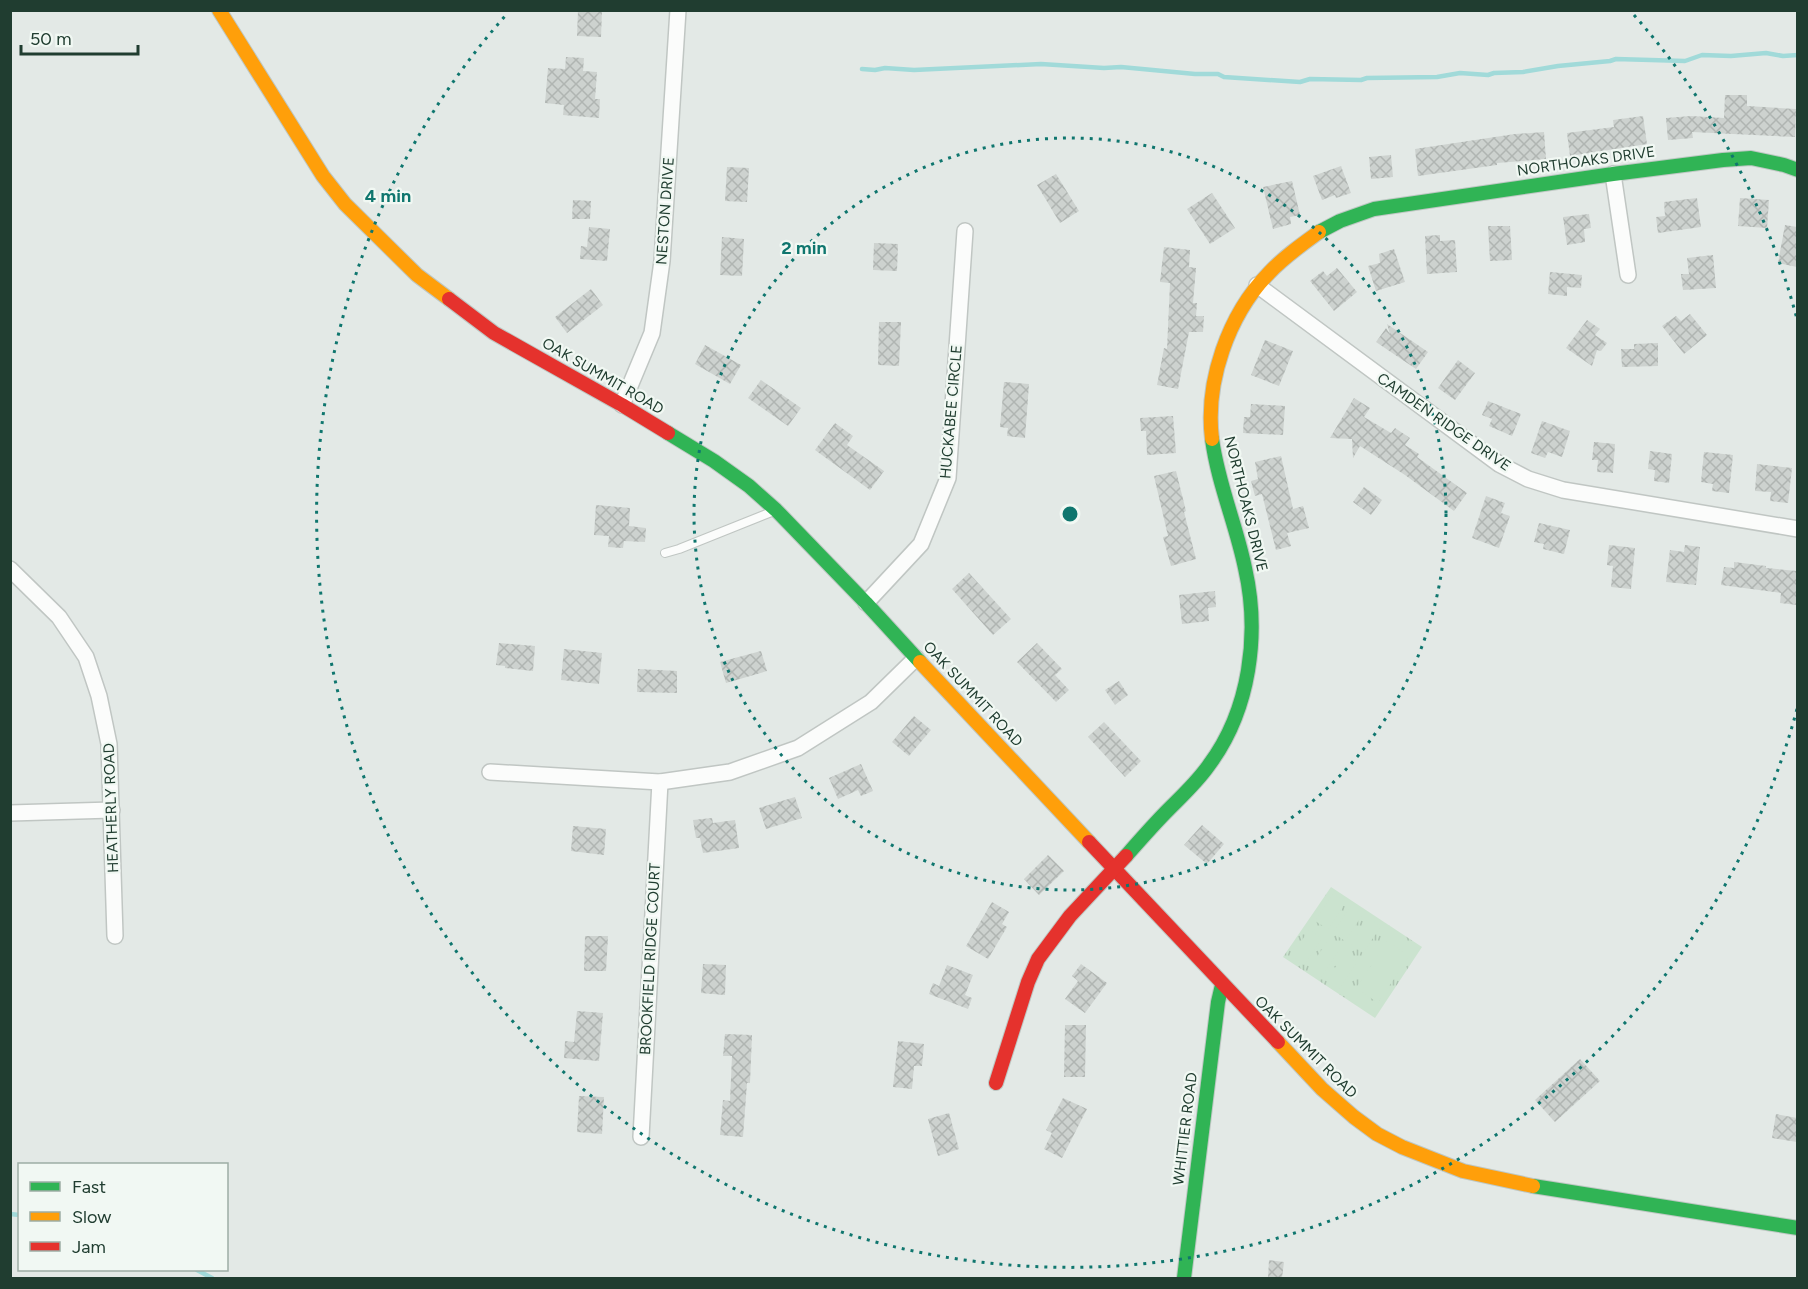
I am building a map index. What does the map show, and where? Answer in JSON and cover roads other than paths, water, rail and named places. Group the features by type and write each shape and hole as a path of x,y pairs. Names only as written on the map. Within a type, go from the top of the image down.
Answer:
{"main road":[{"name":"OAK SUMMIT ROAD","path":"219,10 323,176 345,204 385,246 417,275 494,333 622,405 714,461 749,486 776,510 867,603 1222,985 1322,1089 1354,1117 1377,1134 1402,1147 1463,1171 1579,1194 1797,1228"},
{"name":"NORTHOAKS DRIVE","path":"996,1083 1033,969 1059,929 1152,826 1201,776 1232,725 1243,696 1249,667 1252,617 1249,583 1216,465 1211,415 1221,354 1232,326 1248,297 1272,267 1299,244 1322,230 1349,217 1396,205 1723,160 1751,158 1797,170"},
{"name":"WHITTIER ROAD","path":"1184,1278 1222,985"}],"street":[{"name":"NESTON DRIVE","path":"622,405 652,333 662,261 678,10"},
{"path":"1613,174 1628,275"},
{"name":"HUCKABEE CIRCLE","path":"867,603 921,544 948,478 965,231"},
{"name":"CAMDEN RIDGE DRIVE","path":"1257,285 1499,464 1528,479 1563,490 1797,529"},
{"name":"HEATHERLY ROAD","path":"10,568 59,617 86,657 99,696 109,744 115,936"},
{"path":"490,772 660,782 730,772 798,748 871,702 916,658"},
{"name":"BROOKFIELD RIDGE COURT","path":"640,1137 660,782"},
{"path":"10,813 112,810"}],"lane":[{"path":"665,553 776,510"}],"waterway":[{"path":"862,69 914,70 1041,64 1121,67 1300,82 1310,79 1361,80 1437,77 1460,73 1488,75 1616,59 1685,61 1702,55 1731,56 1766,53 1783,56 1798,55"},
{"path":"10,1214 18,1215"},
{"path":"199,1271 212,1278"}]}
